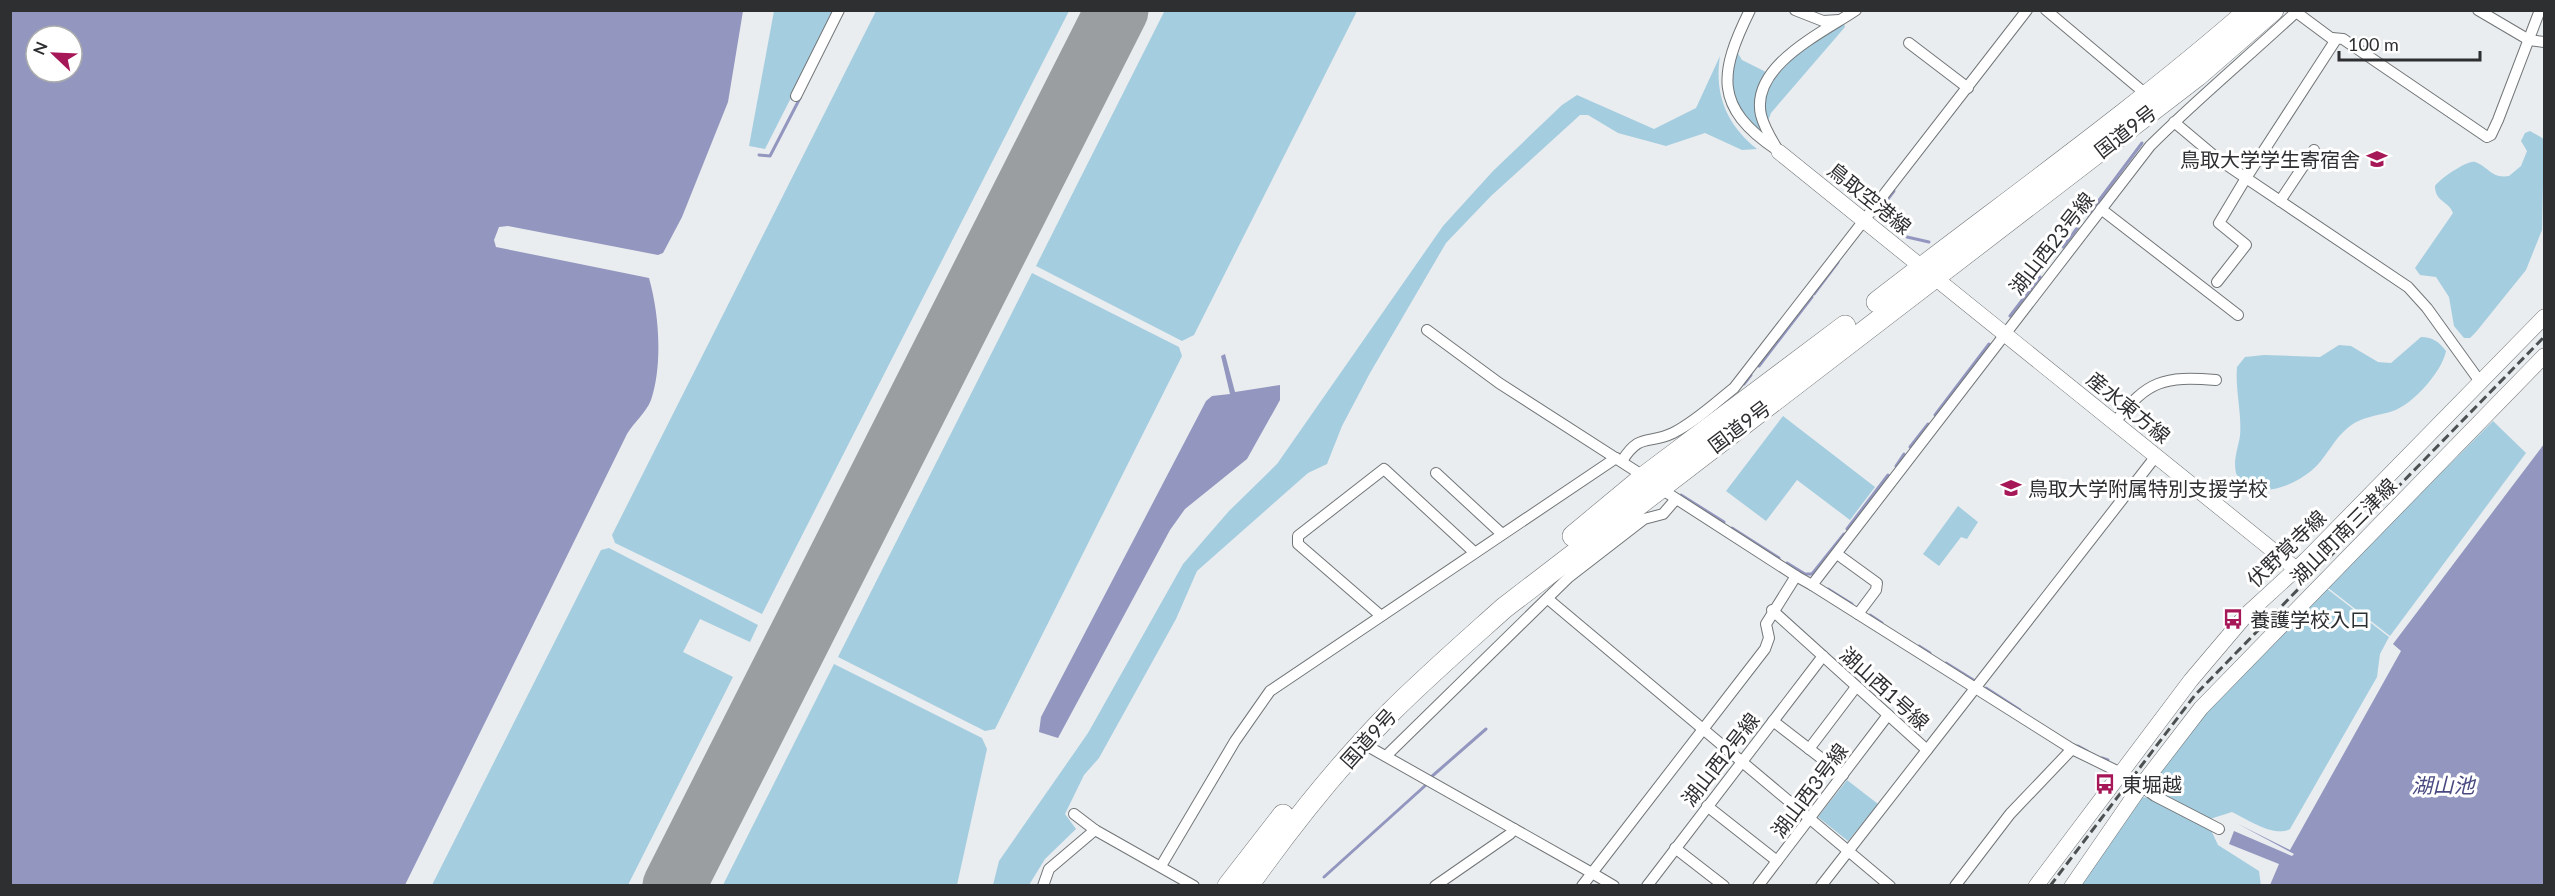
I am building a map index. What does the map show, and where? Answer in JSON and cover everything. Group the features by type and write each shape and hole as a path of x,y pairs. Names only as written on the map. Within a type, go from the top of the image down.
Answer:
{"highway":[{"name":"国道9号","path":"1248,885 1284,835 1362,742 1435,670 1518,596 1660,488 2250,10"},
{"name":"国道9号","path":"1929,272 2197,76 2273,10"},
{"name":"国道9号","path":"1228,885 1312,780 1371,713 1463,626 1660,488"}],"street":[{"path":"796,96 839,10"},
{"path":"1750,10 1728,60 1729,93 1736,111 1747,127 1779,152"},
{"path":"1795,10 1823,21 1842,19"},
{"path":"1779,152 1761,114 1760,97 1765,81 1781,62 1856,10"},
{"path":"1161,866 1235,741 1270,691 1474,552 1619,459 1631,446 1644,440 1671,434 1734,388 2028,10"},
{"path":"2046,10 2147,95"},
{"path":"2478,10 2529,40 2544,42"},
{"path":"2529,40 2540,10"},
{"name":"湖山西23号線","path":"2005,332 2150,146 2297,11 2332,39 2343,39 2487,137 2495,128 2529,40"},
{"path":"2217,282 2246,245 2219,223 2334,41 2332,39"},
{"path":"1909,43 1968,88"},
{"path":"2174,122 2218,159 2408,287 2427,308 2481,383"},
{"path":"2280,201 2314,150"},
{"name":"鳥取空港線","path":"1779,152 1929,272"},
{"path":"2101,209 2238,315"},
{"name":"産水東方線","path":"1929,272 2296,569"},
{"name":"伏野覚寺線","path":"2036,885 2191,680 2247,614 2296,569 2544,317"},
{"path":"1427,330 1499,383 1796,576 2072,749 2121,773"},
{"path":"1812,585 2005,332"},
{"name":"湖山町南三津線","path":"2072,885 2141,786 2201,708 2544,356"},
{"path":"2115,423 2135,397 2172,378 2216,380"},
{"path":"1927,750 1978,688 2156,456"},
{"path":"1380,615 1298,544 1298,536 1384,469 1474,552"},
{"path":"1436,473 1503,534"},
{"path":"1386,756 1569,577 1644,519 1663,514 1660,488"},
{"path":"1837,554 1877,583 1876,590 1858,614"},
{"path":"1582,885 1765,649 1769,638 1766,624 1772,610 1796,576"},
{"path":"1518,596 1533,614"},
{"path":"1548,599 1890,885"},
{"name":"湖山西1号線","path":"1772,610 1927,750 1821,885"},
{"name":"湖山西2号線","path":"1647,885 1823,656"},
{"path":"1809,749 1856,687"},
{"name":"湖山西3号線","path":"1758,885 1888,715"},
{"path":"1773,721 1843,775"},
{"path":"1362,742 1614,885"},
{"path":"1955,885 2010,814 2072,749"},
{"path":"2141,786 2155,796 2219,829"},
{"path":"1707,806 1777,861"},
{"path":"1074,814 1095,830 1194,885"},
{"path":"1435,885 1514,829"},
{"path":"1043,885 1049,869 1095,830"},
{"path":"1675,848 1724,885"}],"shaded area":[{"path":"1165,10 1357,11 1194,335 1182,341 1036,266"},
{"path":"774,11 835,11 765,149 749,146"},
{"path":"876,11 1069,11 762,614 615,543 612,535"},
{"path":"1844,24 1845,27 1771,113 1768,121 1765,115 1765,103 1767,89 1773,77 1794,56"},
{"path":"1736,50 1742,60 1766,72 1758,87 1755,103 1764,135 1744,115 1735,98 1733,78"},
{"path":"1720,56 1719,84 1725,108 1738,130 1757,149 1742,150 1705,133 1666,146 1618,133 1588,115 1580,115 1491,196 1446,243 1370,373 1342,426 1327,464 1308,473 1197,571 1176,619 1099,758 1084,775 1065,814 1076,829 1045,859 1029,885 993,885 999,861 1088,733 1183,564 1229,511 1277,464 1443,226 1493,171 1562,105 1577,95 1654,129 1696,108"},
{"path":"2530,131 2544,139 2542,230 2526,270 2476,332 2470,338 2464,338 2454,326 2449,297 2436,277 2420,275 2415,268 2453,213 2437,195 2435,186 2454,171 2471,162 2479,164 2498,176 2509,176 2521,166 2527,151 2521,141 2525,133"},
{"path":"1032,273 1179,347 1182,356 995,729 985,731 838,657"},
{"path":"2421,337 2435,341 2446,351 2433,377 2409,402 2393,411 2365,418 2350,426 2317,466 2305,476 2289,484 2264,490 2246,485 2239,478 2235,463 2240,436 2237,367 2245,357 2264,355 2320,357 2339,345 2351,346 2378,362 2391,363"},
{"path":"1783,416 1875,487 1850,520 1797,480 1766,521 1726,491"},
{"path":"2493,421 2526,453 2390,636 2327,587"},
{"path":"1958,506 1978,522 1967,539 1961,537 1939,566 1923,554"},
{"path":"609,548 758,625 750,642 700,619 683,652 733,677 628,885 432,885 601,550"},
{"path":"2326,588 2389,637 2380,654 2377,677 2290,829 2276,831 2269,829 2232,812 2210,819 2154,793 2149,785 2205,713"},
{"path":"834,664 982,738 987,749 957,885 723,885"},
{"path":"1847,780 1878,804 1848,841 1818,817"},
{"path":"2140,797 2151,798 2211,830 2218,845 2259,871 2261,886 2079,886"}],"water":[{"path":"10,11 743,11 728,102 682,217 663,253 658,255 508,226 499,227 494,240 496,247 649,278 658,339 655,386 649,405 627,434 405,885 11,885"},
{"path":"1225,354 1235,392 1280,385 1280,400 1247,459 1185,509 1170,530 1058,738 1039,732 1041,717 1206,401 1212,396 1230,394 1221,356"},
{"name":"湖山池","path":"2544,444 2544,885 2270,885 2279,864 2229,844 2234,831 2292,856 2294,854 2238,824 2290,850 2401,651 2393,644"}],"waterway":[{"path":"759,155 770,156 800,98"},
{"path":"2088,215 2142,143"},
{"path":"1885,219 1878,212 1894,191"},
{"path":"1896,227 1907,237 1929,242"},
{"path":"2063,247 2078,227"},
{"path":"1814,294 1838,262"},
{"path":"2010,316 2040,277"},
{"path":"1759,366 1812,297"},
{"path":"1935,415 1989,344"},
{"path":"1744,384 1751,375"},
{"path":"1910,447 1928,424"},
{"path":"1896,466 1904,454"},
{"path":"1847,529 1888,475"},
{"path":"1681,495 1724,522"},
{"path":"1732,528 1779,558"},
{"path":"1787,563 1805,574 1812,574 1844,534"},
{"path":"1828,589 1852,604"},
{"path":"1870,615 1882,623"},
{"path":"1919,646 1930,653"},
{"path":"1946,663 1975,681"},
{"path":"1986,688 2020,710"},
{"path":"1430,778 1486,729"},
{"path":"2078,746 2087,751"},
{"path":"2102,758 2108,760"},
{"path":"1324,877 1427,784"}],"taxiway":[{"path":"675,886 677,881"}],"runway":[{"path":"674,886 1117,10"}],"railway":[{"path":"2050,886 2195,695 2544,337"}],"place":[{"name":"鳥取大学学生寄宿舎","path":"2377,159"},
{"name":"鳥取大学附属特別支援学校","path":"2011,488"},
{"name":"養護学校入口","path":"2233,619"},
{"name":"東堀越","path":"2105,784"}]}
